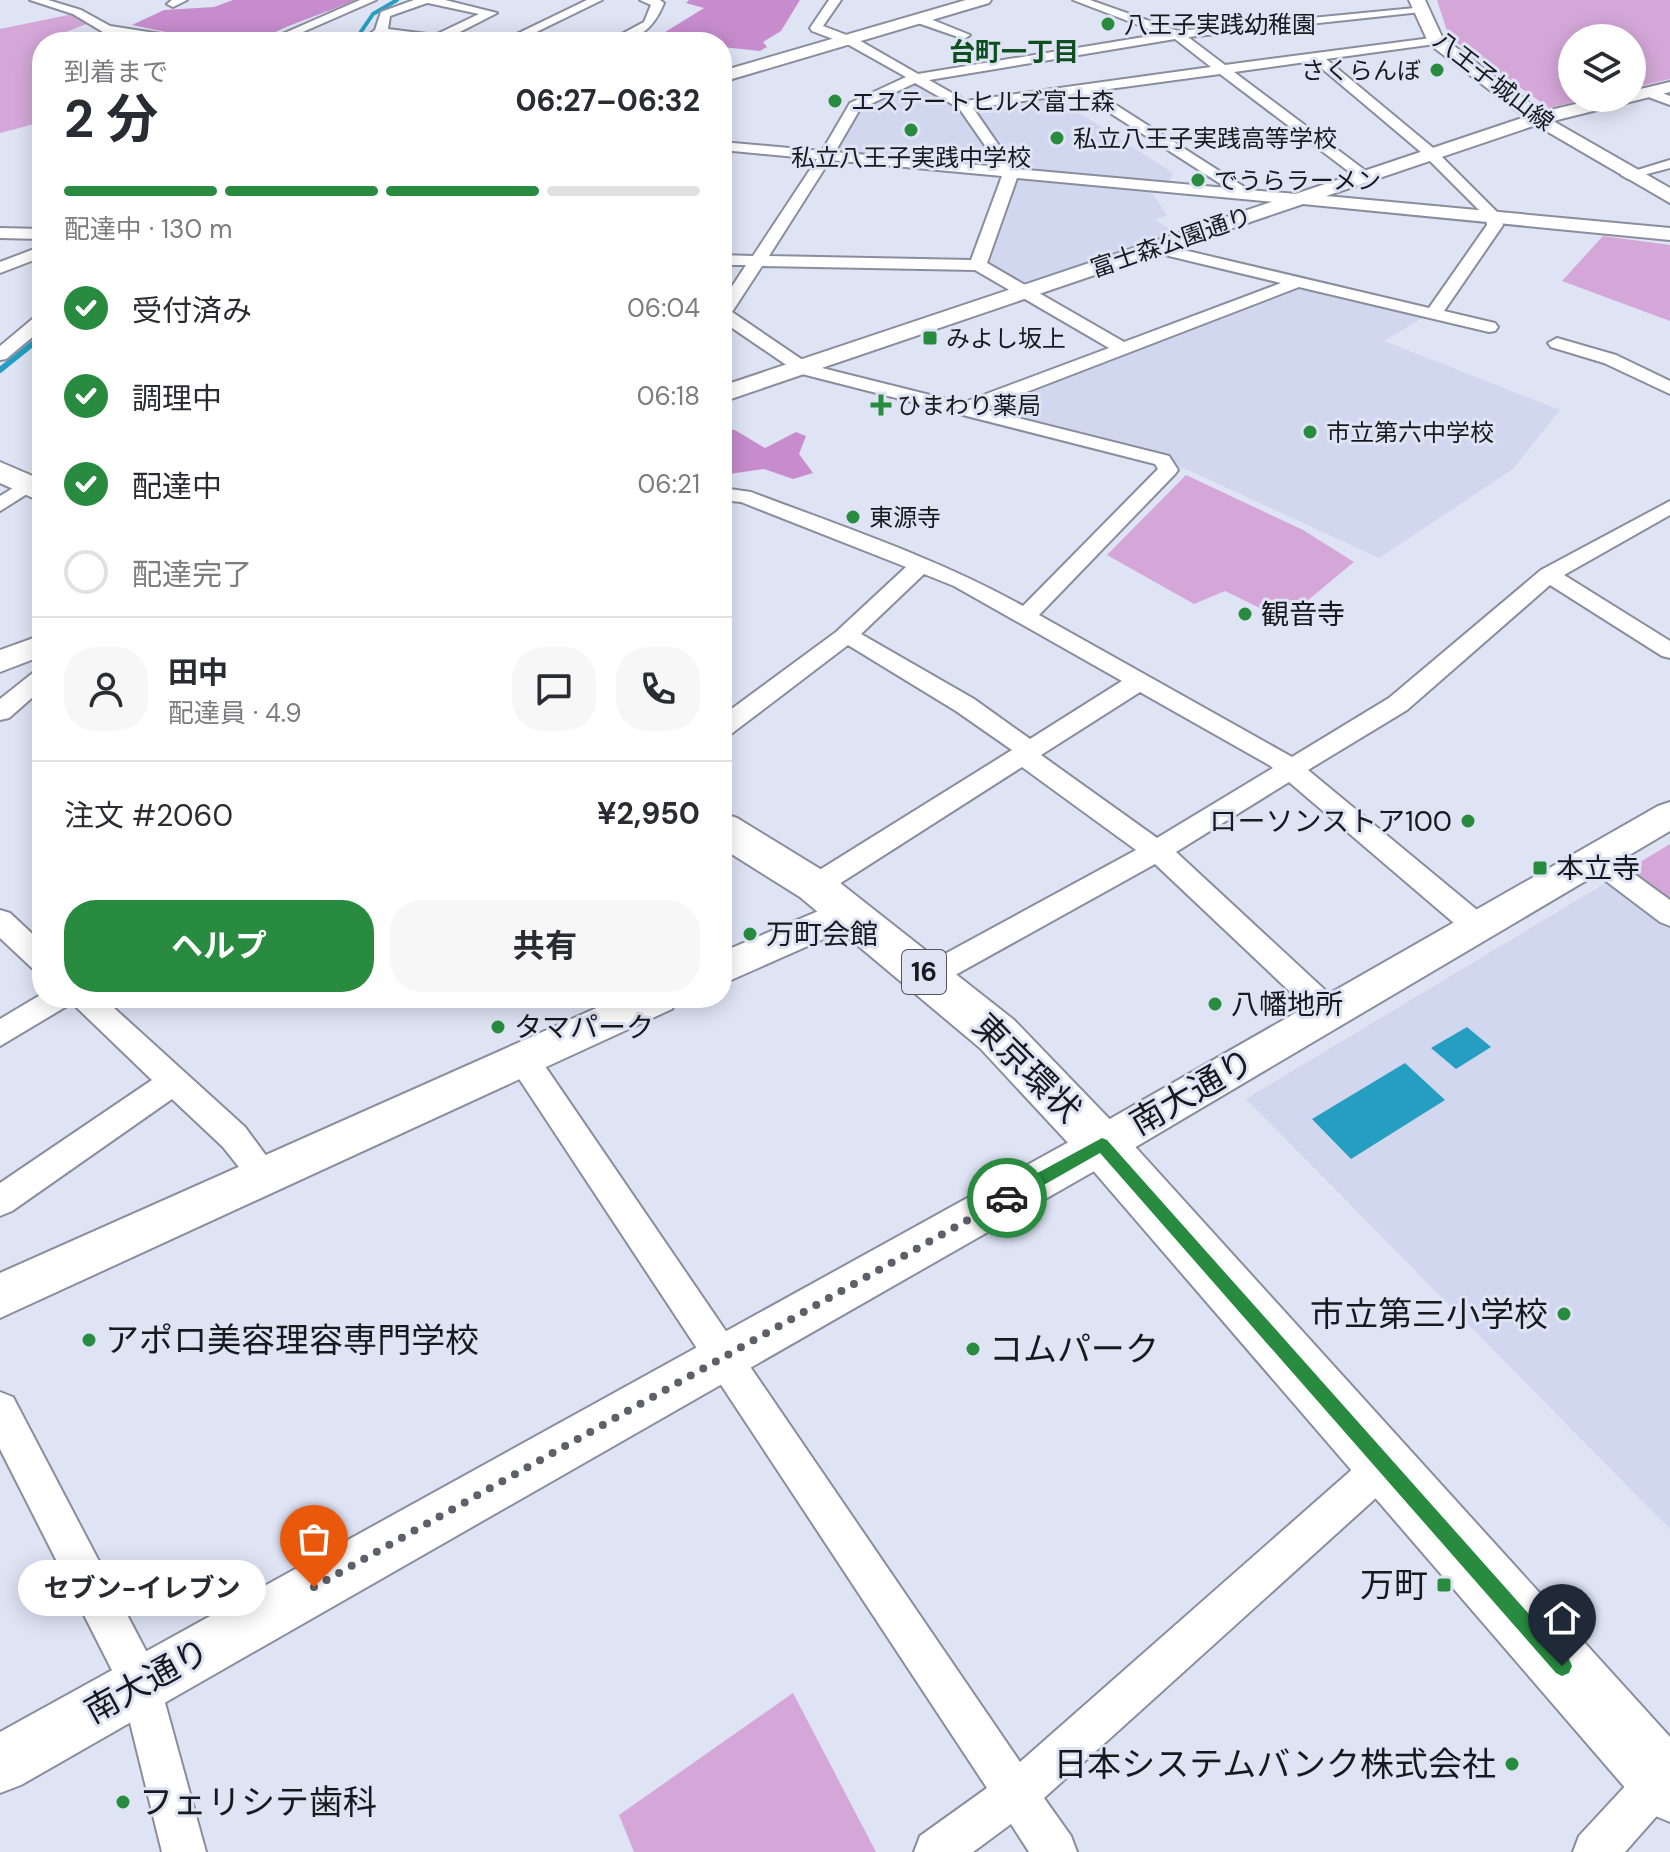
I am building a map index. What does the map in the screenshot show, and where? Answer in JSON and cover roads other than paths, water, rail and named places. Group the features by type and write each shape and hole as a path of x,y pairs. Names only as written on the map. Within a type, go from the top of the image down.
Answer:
{"highway":[{"name":"東京環状","path":"732,834 832,899 997,1034 1102,1145 1667,1778"}],"street":[{"path":"36,0 77,12 107,29 125,32"},
{"path":"295,32 370,0"},
{"path":"381,32 385,14 427,0 491,13 451,32"},
{"path":"527,32 596,0"},
{"path":"633,32 649,24 658,3 646,0"},
{"path":"835,0 816,28 848,40 964,105 1011,173"},
{"path":"732,74 983,0"},
{"path":"1079,0 1177,35 1365,177"},
{"path":"1102,8 1118,4"},
{"path":"732,299 826,156 855,106 915,78 1177,35 1419,4"},
{"name":"八王子城山線","path":"1419,4 1435,40 1538,119 1628,175 1670,197"},
{"path":"919,19 964,35"},
{"path":"326,20 339,27"},
{"path":"964,105 1435,40"},
{"path":"1315,56 1431,154 1493,216 1495,225 1433,315"},
{"path":"1646,93 1670,87"},
{"path":"1080,88 1247,195"},
{"path":"1646,95 1670,101"},
{"name":"富士森公園通り","path":"732,391 1431,154 1566,112"},
{"path":"732,147 1667,233"},
{"path":"1628,175 1670,164"},
{"path":"978,265 985,238 1011,173"},
{"path":"0,233 32,234"},
{"path":"1154,248 1489,327"},
{"path":"0,268 32,255"},
{"path":"732,260 978,265 1122,348"},
{"path":"964,409 1295,283"},
{"path":"732,321 800,368 1162,460 1168,470 1040,604 1025,615"},
{"path":"0,355 32,328"},
{"path":"1557,343 1610,359 1666,382"},
{"path":"0,505 23,483"},
{"path":"732,495 744,496 962,581 1293,769 1478,927"},
{"path":"929,976 1157,851 1398,704 1549,575 1670,507"},
{"path":"732,721 844,637 922,564"},
{"path":"1549,575 1665,643"},
{"path":"844,637 856,640 965,705 1157,851 1330,1012"},
{"path":"0,662 32,649"},
{"path":"732,963 832,899 1025,752 1140,681"},
{"path":"0,712 32,685"},
{"name":"南大通り","path":"0,1764 1102,1145 1670,815"},
{"path":"1595,859 1670,915"},
{"path":"0,921 32,951"},
{"path":"0,1034 43,1008"},
{"path":"95,1008 251,1155 265,1176"},
{"path":"0,1296 636,1008"},
{"path":"523,1059 1055,1852"},
{"path":"0,1201 174,1081"},
{"path":"0,1410 141,1685 184,1852"},
{"path":"936,1852 1016,1794 1385,1465"},
{"path":"1595,1852 1667,1778"}],"water":[{"path":"1467,1027 1491,1047 1456,1069 1431,1048"},
{"path":"1405,1063 1445,1100 1351,1159 1312,1119"}],"waterway":[{"path":"361,32 373,14 397,0"},
{"path":"0,370 32,344"}],"place":[{"name":"八王子実践幼稚園","path":"1108,24"},
{"name":"さくらんぼ","path":"1437,70"},
{"name":"エステートヒルズ富士森","path":"835,101"},
{"name":"私立八王子実践中学校","path":"911,130"},
{"name":"私立八王子実践高等学校","path":"1057,138"},
{"name":"でうらラーメン","path":"1198,180"},
{"name":"みよし坂上","path":"930,338"},
{"name":"ひまわり薬局","path":"881,405"},
{"name":"市立第六中学校","path":"1310,432"},
{"name":"東源寺","path":"853,517"},
{"name":"観音寺","path":"1245,614"},
{"name":"ローソンストア100","path":"1468,821"},
{"name":"本立寺","path":"1540,868"},
{"name":"万町会館","path":"750,934"},
{"name":"八幡地所","path":"1215,1004"},
{"name":"タマパーク","path":"498,1027"},
{"name":"市立第三小学校","path":"1564,1314"},
{"name":"アポロ美容理容専門学校","path":"89,1340"},
{"name":"コムパーク","path":"973,1349"},
{"name":"万町","path":"1444,1585"},
{"name":"セブン-イレブン","path":"314,1587"},
{"name":"日本システムバンク株式会社","path":"1512,1764"},
{"name":"フェリシテ歯科","path":"123,1802"}],"district":[{"name":"台町一丁目","path":"1014,52"}]}
